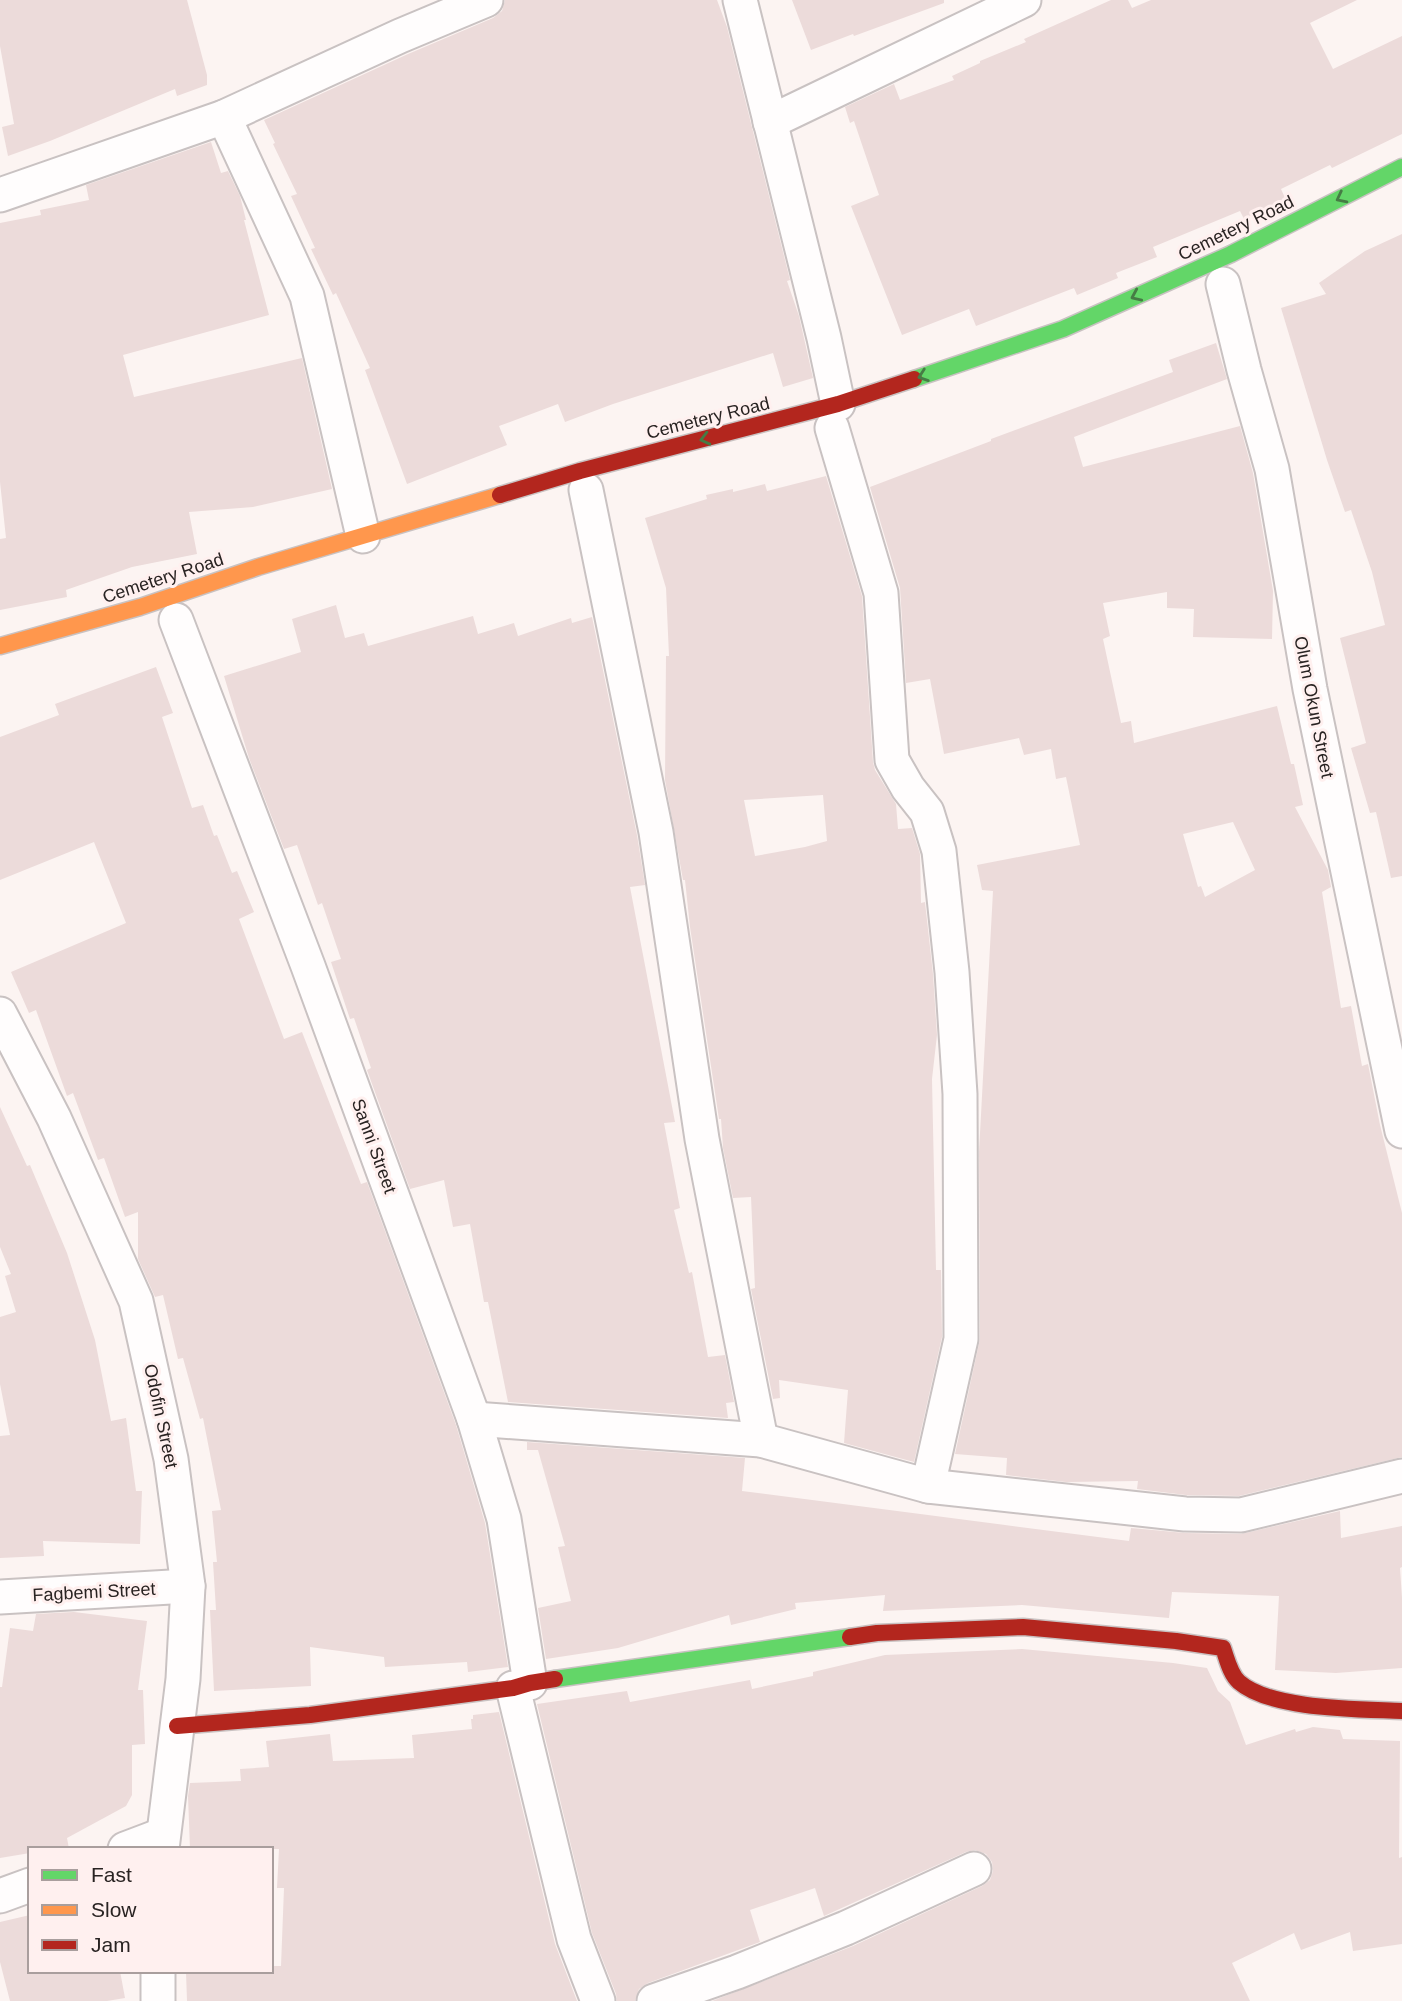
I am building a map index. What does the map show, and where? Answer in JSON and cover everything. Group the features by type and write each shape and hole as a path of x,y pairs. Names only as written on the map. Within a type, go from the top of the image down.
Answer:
{"main road":[{"name":"Cemetery Road","path":"0,646 140,607 258,567 580,471 834,422 1063,329 1231,254 1402,167"},
{"path":"177,1726 310,1715 877,1633 1023,1627 1223,1648 1237,1681 1257,1693 1309,1705 1402,1711"}],"street":[{"path":"0,195 224,117 400,36 486,0"},
{"path":"740,0 824,338 834,422 881,593 892,760 908,789 927,812 939,851 952,972 960,1094 961,1339 928,1486"},
{"path":"770,122 1024,0"},
{"path":"224,117 307,296 363,536"},
{"name":"Olum Okun Street","path":"1223,284 1272,469 1310,689 1402,1131"},
{"path":"586,490 656,832 702,1139 761,1440"},
{"name":"Sanni Street","path":"175,620 308,966 474,1419 504,1519 522,1686 573,1939 598,2001"},
{"name":"Odofin Street","path":"0,1014 54,1118 136,1301 171,1459 188,1587 183,1679 162,1842"},
{"path":"474,1419 761,1440 928,1486 1185,1514 1241,1515 1402,1476"},
{"name":"Fagbemi Street","path":"0,1597 188,1587"},
{"path":"136,1847 162,1842"},
{"path":"654,2001 737,1972 846,1928 974,1870"},
{"path":"0,1896 28,1886"},
{"path":"158,1973 158,2001"}],"building":[{"path":"0,0 187,0 207,75 207,85 177,96 175,89 8,156 2,127 14,124 0,46"},
{"path":"505,0 717,0 727,27 790,280 787,281 799,316 813,378 783,387 773,353 565,422 558,404 499,426 507,445 407,484 365,370 370,368 336,293 333,295 311,249 315,248 291,196 297,194 264,120 493,18 502,11"},
{"path":"792,0 944,0 944,3 811,50"},
{"path":"1111,0 1128,0 1132,8 1151,0 1357,0 1310,23 1333,69 1402,36 1402,134 1281,189 1286,200 1244,219 1240,211 1153,247 1157,257 1116,273 1118,278 1077,295 1074,288 976,326 969,309 902,335 851,206 879,195 854,121 850,123 845,107 894,84 900,100 954,80 952,76 980,61 1026,42 1024,39"},
{"path":"211,142 221,173 228,171 240,196 269,315 123,355 134,397 302,358 332,489 253,507 189,512 197,554 132,567 66,590 67,597 0,610 0,539 6,538 0,482 0,223 41,215 40,210 89,200 86,185"},
{"path":"1402,234 1402,876 1391,878 1376,812 1370,813 1351,748 1366,743 1340,638 1385,625 1372,572 1351,510 1345,512 1327,460 1281,308 1326,294 1319,283 1365,251"},
{"path":"1216,343 1227,379 1074,437 1083,467 1240,426 1253,473 1273,591 1272,639 1193,637 1194,609 1167,608 1167,592 1103,603 1110,636 1103,639 1121,723 1131,721 1134,743 1277,706 1303,805 1295,807 1328,870 1331,887 1322,892 1341,1008 1351,1006 1362,1066 1368,1064 1402,1213 1402,1457 1239,1496 1186,1495 1137,1489 1138,1481 1066,1482 1006,1475 1007,1458 955,1454 980,1339 979,1152 993,891 982,890 977,865 1080,845 1066,777 1056,779 1051,749 1024,755 1019,738 944,754 930,679 906,683 900,588 870,487 1173,372 1169,360","holes":["1233,822 1255,870 1205,897 1201,886 1198,887 1183,834"]},
{"path":"826,476 862,596 873,762 896,804 898,829 912,828 920,854 921,903 925,902 937,1035 932,1079 936,1270 941,1270 942,1337 914,1462 844,1443 848,1390 779,1380 780,1398 773,1399 751,1289 755,1288 751,1197 733,1198 723,1148 685,880 665,780 666,656 669,656 666,588 645,518 707,499 706,495 733,489 733,492 765,484 767,491","holes":["823,795 827,841 755,856 744,800"]},
{"path":"336,605 345,638 364,633 368,646 473,616 478,634 514,623 518,636 571,618 572,623 592,617 645,885 630,887 675,1122 664,1123 680,1208 674,1210 689,1273 692,1272 708,1357 725,1355 734,1402 726,1403 728,1418 508,1402 488,1302 484,1302 470,1224 453,1227 444,1180 410,1189 367,1070 371,1068 354,1018 350,1019 331,962 341,959 322,903 318,905 297,845 284,849 249,758 224,676 301,652 292,619"},
{"path":"156,667 173,713 162,717 192,808 203,805 232,873 237,871 254,912 239,919 284,1039 302,1032 361,1184 367,1182 456,1425 485,1523 508,1667 468,1672 467,1662 385,1667 384,1657 310,1647 311,1686 214,1691 210,1610 216,1610 213,1562 217,1562 212,1511 221,1510 203,1418 200,1419 183,1358 178,1359 163,1295 155,1297 138,1259 138,1212 125,1217 104,1158 98,1160 73,1093 67,1096 36,1010 29,1013 11,972 126,923 94,842 0,880 0,737 59,715 55,704"},
{"path":"0,1107 27,1166 30,1165 67,1253 95,1340 111,1421 126,1418 136,1491 142,1491 140,1544 43,1541 44,1556 0,1558 0,1436 10,1435 0,1384 0,1317 16,1312 5,1276 11,1274 0,1247"},
{"path":"527,1442 745,1458 742,1491 1129,1541 1131,1528 1241,1534 1340,1511 1341,1538 1402,1526 1402,1668 1336,1673 1275,1670 1279,1596 1172,1592 1169,1618 1022,1605 883,1611 885,1595 795,1603 796,1609 731,1625 729,1615 618,1648 546,1659 538,1608 571,1601 558,1547 565,1546 538,1450 527,1450"},
{"path":"74,1612 147,1621 138,1690 143,1690 145,1744 132,1745 132,1795 126,1806 67,1838 69,1847 28,1847 28,1853 0,1858 0,1687 10,1628 33,1631 36,1614"},
{"path":"1022,1649 1207,1668 1218,1691 1230,1702 1246,1745 1295,1729 1296,1732 1313,1727 1340,1730 1343,1739 1400,1741 1399,1858 1402,1857 1402,1944 1353,1951 1350,1932 1301,1950 1294,1933 1232,1963 1250,2001 712,2001 853,1946 982,1886 990,1880 992,1862 986,1854 975,1850 824,1916 815,1888 750,1910 760,1942 648,1983 639,1989 635,2001 617,2001 592,1933 537,1704 627,1691 630,1702 750,1680 752,1689 813,1676 813,1672 885,1655"},
{"path":"499,1712 555,1944 577,2001 187,2001 186,1973 273,1973 273,1966 281,1966 284,1888 277,1888 279,1849 190,1847 190,1783 241,1781 240,1769 269,1767 266,1741 330,1734 333,1761 414,1758 412,1735 472,1729 473,1715"},
{"path":"28,1915 28,1973 120,1973 125,1998 107,2001 10,2001 0,1962 0,1922"}],"traffic: fast":[{"path":"914,379 1063,329 1231,254 1402,167"},
{"path":"555,1679 850,1637"}],"traffic: slow":[{"path":"0,646 140,607 258,567 500,495"}],"traffic: jam":[{"path":"500,495 580,471 838,404 914,379"},
{"path":"850,1637 877,1633 1023,1627 1176,1641 1223,1648 1236,1679 1253,1691 1272,1698 1317,1706 1402,1711"},
{"path":"177,1726 310,1715 513,1688 555,1679"}]}
